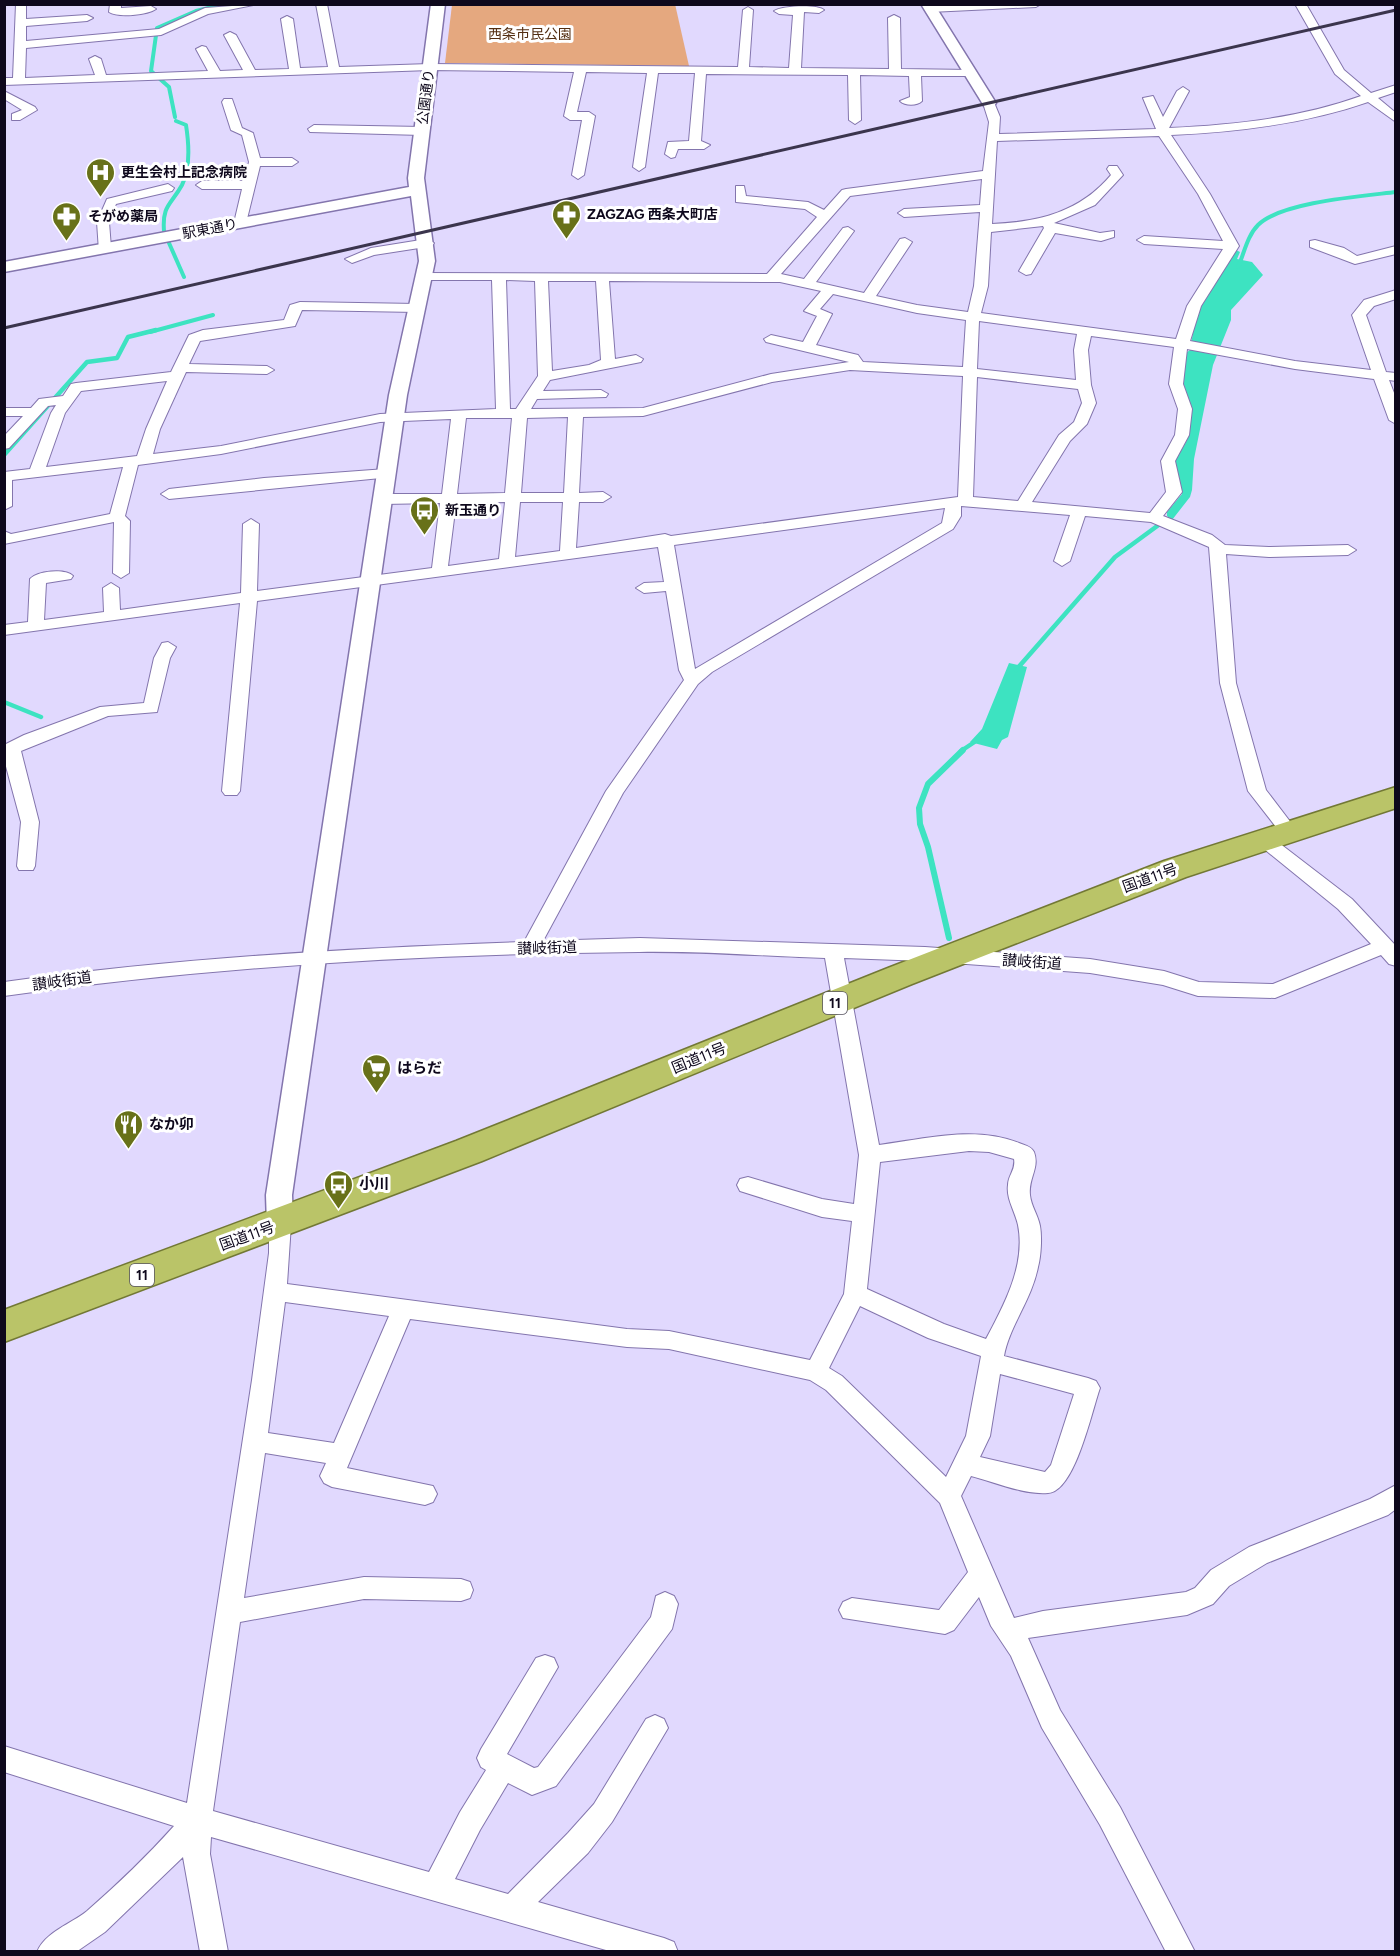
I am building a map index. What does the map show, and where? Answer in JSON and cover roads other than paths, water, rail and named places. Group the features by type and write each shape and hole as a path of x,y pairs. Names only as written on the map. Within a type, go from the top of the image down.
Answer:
{"highway":[{"name":"国道11号","path":"4,1326 469,1151 1175,869 1395,797"}],"street":[{"path":"19,82 21,4"},
{"path":"116,4 115,12 151,9"},
{"path":"20,45 158,32 206,11 254,4"},
{"path":"321,4 334,69"},
{"name":"公園通り","path":"280,1224 279,1195 382,499 395,418 423,276 426,243 416,190 438,4"},
{"path":"928,7 1036,4"},
{"path":"1299,4 1339,72 1395,119"},
{"path":"530,948 615,791 692,680 706,668 948,526 953,516 959,501 974,317 981,286 994,120 989,103 928,7"},
{"path":"743,70 747,10"},
{"path":"779,11 819,10"},
{"path":"795,71 799,12"},
{"path":"20,23 87,18"},
{"path":"894,18 895,72"},
{"path":"287,19 296,70"},
{"path":"121,22 135,21 134,35"},
{"path":"230,35 250,72"},
{"path":"202,49 215,73"},
{"path":"96,59 101,71 100,79"},
{"path":"4,82 430,67 971,73"},
{"path":"578,175 589,116 570,116 581,68"},
{"path":"639,167 653,69"},
{"path":"671,154 672,145 699,145 701,70"},
{"path":"854,72 855,120"},
{"path":"906,101 916,101 915,73"},
{"path":"992,138 1258,126 1371,99 1395,88"},
{"path":"1162,130 1183,91"},
{"path":"4,94 31,110 16,117"},
{"path":"1149,98 1168,146 1204,194 1232,246"},
{"path":"228,102 237,130 247,133 255,162 240,223"},
{"path":"336,130 340,112"},
{"path":"314,129 422,131"},
{"path":"255,162 292,162"},
{"path":"1026,271 1049,225 1088,206 1117,175 1113,169"},
{"path":"771,277 846,193 988,174"},
{"path":"202,185 250,185"},
{"path":"104,248 103,222 111,201 168,188"},
{"path":"740,189 740,199 808,207 824,216"},
{"name":"駅東通り","path":"4,267 416,190"},
{"path":"904,213 986,208"},
{"path":"985,228 1049,225 1101,237 1109,234"},
{"path":"807,285 848,231"},
{"path":"1144,240 1232,246"},
{"path":"867,299 905,242"},
{"path":"352,259 371,252 426,243"},
{"path":"1316,244 1340,251 1355,260 1395,250"},
{"path":"1160,520 1174,492 1168,461 1182,435 1185,409 1176,384 1194,306 1232,246"},
{"path":"423,276 771,277 867,299 974,317 1185,344 1395,377"},
{"path":"500,276 503,414"},
{"path":"507,561 520,414 545,376 541,276"},
{"path":"602,276 608,362"},
{"path":"808,347 825,314 811,311 829,290"},
{"path":"1395,294 1369,303 1359,315 1395,420"},
{"path":"117,517 138,459 194,338 203,334 290,323 295,308 300,306 417,308"},
{"path":"1023,506 1064,438 1080,424 1089,403 1084,385 1081,350 1085,331"},
{"path":"771,339 854,358 859,366"},
{"path":"545,376 592,369 608,362 617,364 636,359"},
{"path":"4,506 5,477 220,450 380,418 459,414 643,412 771,378 859,366 971,373 1084,385"},
{"path":"37,472 58,413 64,400 76,387 178,372 267,370"},
{"path":"532,395 601,394"},
{"path":"4,412 64,400"},
{"path":"4,445 38,407"},
{"path":"568,552 576,413"},
{"path":"440,570 459,414"},
{"path":"169,494 264,483 386,474"},
{"path":"382,499 603,497"},
{"path":"4,630 959,501 1160,520 1214,542 1217,549 1228,683 1257,791 1276,836 1345,904 1389,953"},
{"path":"1062,561 1079,511"},
{"path":"4,536 7,540 117,517"},
{"path":"117,517 122,521 122,573"},
{"path":"231,791 249,597 251,524"},
{"path":"665,539 687,670 692,680"},
{"path":"1217,549 1269,552 1348,550"},
{"path":"36,626 38,579 66,576"},
{"path":"644,588 673,586"},
{"path":"111,588 112,615"},
{"path":"26,866 30,822 8,751 30,739 106,711 151,708 162,658 168,647"},
{"name":"讃岐街道","path":"4,989 118,973 313,959 640,945 953,956 1090,966 1164,978 1198,989 1275,990 1389,953"},
{"path":"816,1371 855,1294 870,1155 833,950"},
{"path":"870,1155 981,1142 1011,1147 1024,1154 1026,1167 1018,1183 1020,1200 1029,1226 1028,1265 1017,1301 992,1356 978,1436 949,1496"},
{"path":"748,1185 822,1208 864,1214"},
{"path":"214,1952 196,1854 198,1821 280,1253 280,1224"},
{"path":"274,1292 627,1338 669,1340 816,1371 834,1383 949,1496 1000,1618 1020,1648 1051,1719 1110,1816 1181,1952"},
{"path":"855,1294 992,1356 1088,1388 1061,1470 1050,1483 963,1463"},
{"path":"403,1309 332,1476 425,1494"},
{"path":"254,1441 342,1455"},
{"path":"1009,1631 1043,1623 1166,1608 1187,1603 1204,1596 1220,1578 1258,1555 1378,1507 1395,1495"},
{"path":"852,1610 945,1622 982,1574"},
{"path":"229,1612 364,1588 422,1587 461,1590"},
{"path":"545,1667 490,1758 532,1782 548,1777 663,1621 665,1604"},
{"path":"513,1908 578,1843 603,1813 656,1728"},
{"path":"4,1759 198,1821 513,1908 652,1950"},
{"path":"436,1887 470,1821 504,1766"},
{"path":"51,1952 95,1922 159,1863 198,1821"}],"waterway":[{"path":"175,117 169,87 151,71 157,28 196,11 225,4"},
{"path":"164,231 166,210 182,185 188,163 186,125 176,121"},
{"path":"1238,267 1251,234 1269,217 1323,201 1396,192"},
{"path":"169,243 184,277"},
{"path":"150,332 213,315"},
{"path":"4,455 87,362 117,358 128,337 156,330"},
{"path":"1016,670 1115,557 1164,521"},
{"path":"4,702 41,717"},
{"path":"961,751 979,739"},
{"path":"949,938 928,847 920,824 919,808 928,784 963,750"}],"railway":[{"path":"4,328 1396,10"}],"place":[{"name":"更生会村上記念病院","path":"100,198"},
{"name":"ZAGZAG 西条大町店","path":"566,240"},
{"name":"そがめ薬局","path":"67,242"},
{"name":"新玉通り","path":"424,536"},
{"name":"はらだ","path":"376,1094"},
{"name":"なか卯","path":"128,1150"},
{"name":"小川","path":"338,1210"}],"park label":[{"name":"西条市民公園","path":"530,34"}]}
